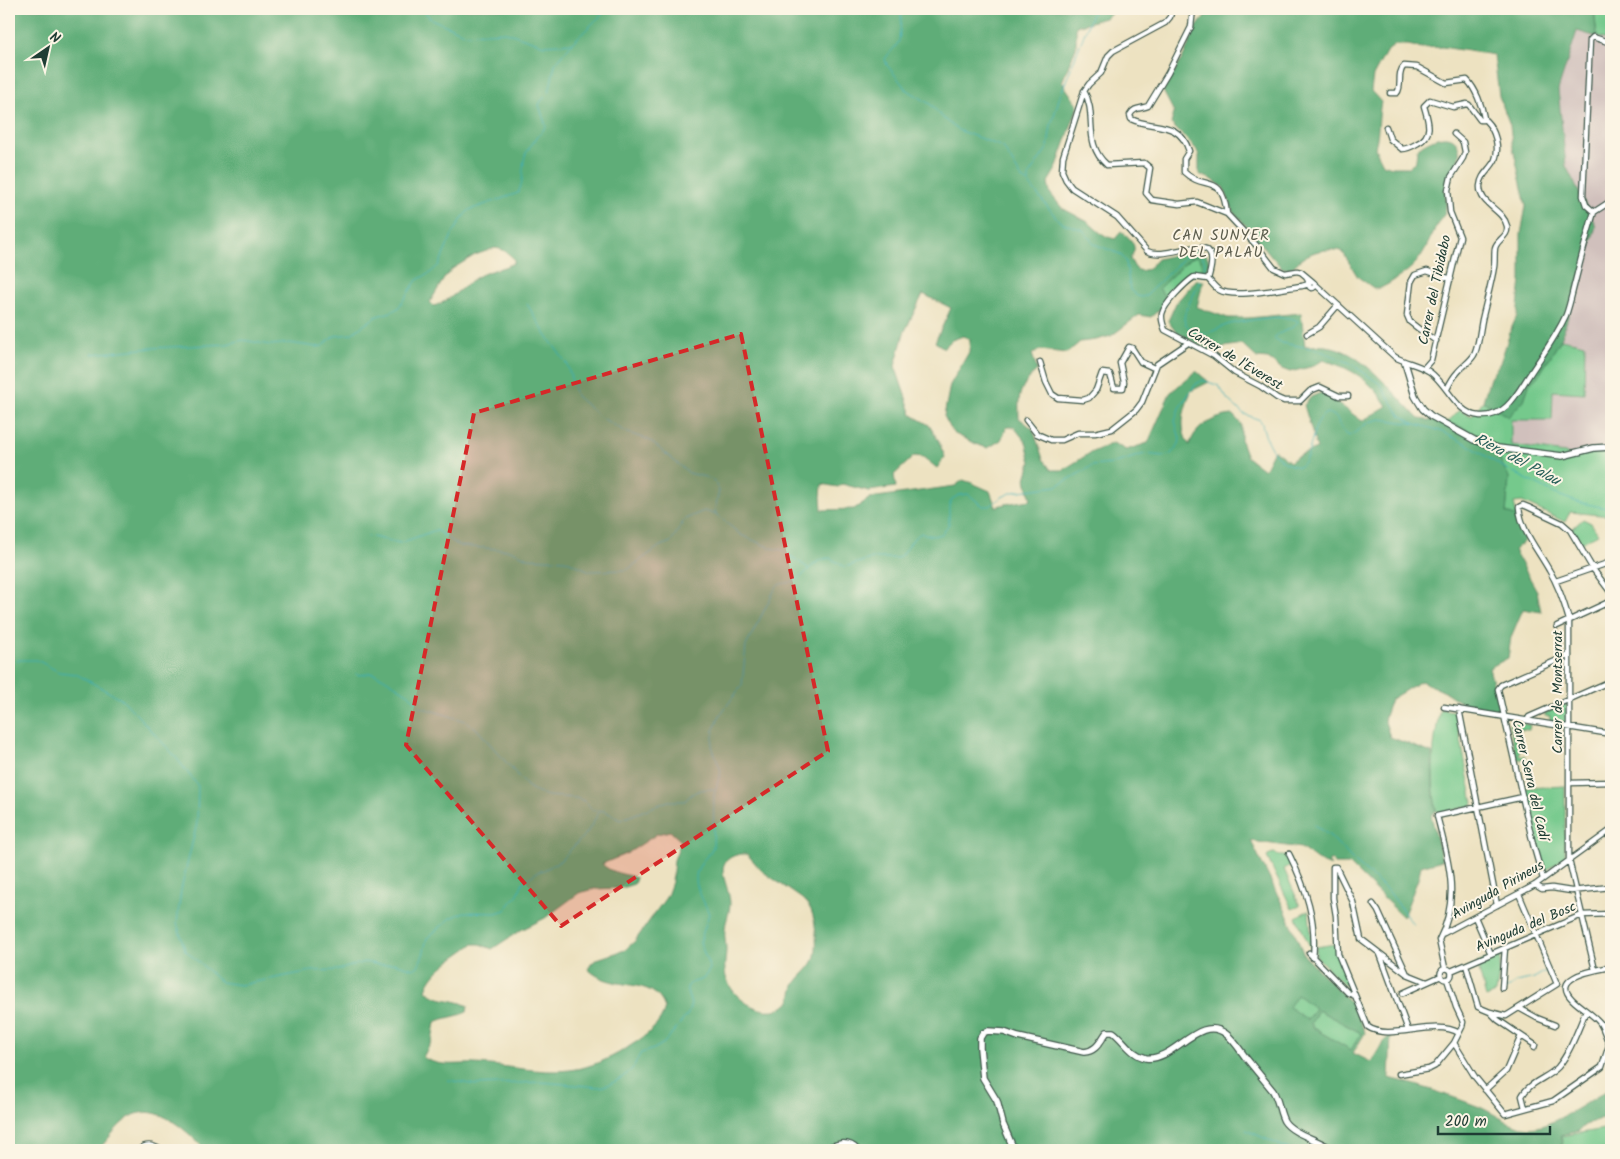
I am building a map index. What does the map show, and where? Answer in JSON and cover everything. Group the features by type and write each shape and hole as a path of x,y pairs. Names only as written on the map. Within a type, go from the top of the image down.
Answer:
{"street":[{"path":"1172,9 1170,17 1164,23 1113,51 1108,56 1101,73 1084,91 1063,157 1062,166 1066,180 1077,191 1117,217 1146,251 1153,254 1165,254 1198,246 1208,250 1212,255 1208,279 1218,290 1238,294 1312,285"},
{"path":"1193,9 1191,27 1152,102 1148,106 1136,109 1130,115 1131,119 1136,122 1164,126 1184,140 1189,151 1184,159 1184,172 1190,178 1210,183 1222,191 1228,214"},
{"path":"1594,212 1586,205 1583,196 1590,40 1593,37 1611,43"},
{"path":"1390,93 1397,93 1399,90 1399,74 1404,66 1417,67 1446,83 1467,80 1479,100 1484,120"},
{"path":"1084,91 1089,104 1092,141 1098,154 1107,165 1144,163 1150,168 1146,193 1152,200 1179,204 1197,202 1228,214 1274,268 1285,273 1297,271 1306,276 1312,285 1338,305 1395,357 1406,363 1424,368 1438,379 1456,402 1472,414 1480,416 1493,414 1510,403 1518,395 1527,378 1547,350 1566,314 1594,212 1611,201"},
{"path":"1386,127 1390,139 1402,149 1409,148 1421,141 1429,130 1424,106 1430,100 1453,108 1467,104 1470,105 1480,120 1484,120 1490,126 1496,138 1496,158 1483,175 1480,191 1486,201 1502,215 1507,230 1495,249 1494,266 1475,355 1456,374 1447,389"},
{"name":"Carrer del Tibidabo","path":"1424,368 1431,360 1460,237 1450,212 1448,190 1451,177 1460,164 1465,152 1463,142 1454,134"},
{"path":"1436,341 1410,322 1407,314 1410,282 1415,275 1427,271 1451,279"},
{"name":"Carrer de l'Everest","path":"1208,279 1194,277 1178,292 1162,311 1165,330 1214,356 1235,373 1284,401 1300,401 1310,391 1320,387 1340,396 1348,396"},
{"path":"1307,334 1319,327 1338,305"},
{"path":"1026,420 1037,434 1052,440 1062,440 1078,434 1096,434 1112,429 1129,417 1139,406 1157,364 1188,343"},
{"path":"1040,362 1052,394 1058,398 1083,400 1093,396 1102,372 1110,374 1114,388 1123,388 1124,382 1120,363 1129,347 1132,348 1140,362 1154,368"},
{"path":"1406,363 1415,396 1423,410 1480,443 1517,452 1562,456 1594,448 1611,447"},
{"name":"Carrer de Montserrat","path":"1593,569 1570,530 1562,523 1523,505 1519,507 1520,515 1530,540 1556,581 1569,620 1569,860 1594,970"},
{"path":"1556,581 1611,562"},
{"path":"1593,569 1611,593"},
{"path":"1557,626 1611,602"},
{"name":"Carrer Serra del Cadí","path":"1543,879 1498,689 1501,685 1569,655"},
{"path":"1530,720 1529,717 1611,680"},
{"path":"1444,707 1611,734"},
{"path":"1459,709 1498,905"},
{"path":"1541,712 1543,722"},
{"path":"1570,783 1611,782"},
{"path":"1445,968 1439,940 1444,933 1452,887 1448,860 1436,816 1523,797"},
{"name":"Avinguda Pirineus","path":"1444,933 1535,885 1611,830"},
{"path":"1289,854 1306,891 1312,915 1313,958"},
{"path":"1427,982 1407,974 1362,939 1353,902 1336,867 1333,867 1333,898 1338,954 1366,1025 1372,1030 1384,1032 1444,1029 1454,1030 1459,1033"},
{"path":"1535,885 1542,889 1552,888 1566,891 1611,887"},
{"path":"1466,965 1478,1007 1506,1016 1557,984 1519,894"},
{"path":"1372,904 1378,911 1407,974"},
{"name":"Avinguda del Bosc","path":"1451,971 1582,915 1611,914"},
{"path":"1475,916 1491,954"},
{"path":"1502,988 1505,948"},
{"path":"1309,953 1348,993 1355,996"},
{"path":"1380,954 1408,1030"},
{"path":"1609,1044 1599,1022 1567,994 1566,988 1571,978 1594,970 1611,967"},
{"path":"1445,968 1451,971 1451,976 1447,979"},
{"path":"1441,976 1441,971 1445,968"},
{"path":"1441,976 1443,979 1447,979"},
{"path":"1403,993 1441,976"},
{"path":"1399,1074 1429,1070 1435,1066 1454,1043 1463,1022 1447,979"},
{"path":"1519,1008 1555,1025"},
{"path":"1490,1012 1498,1020 1535,1045 1534,1048"},
{"path":"1525,1108 1522,1096 1525,1091 1556,1069 1564,1059 1586,1012"},
{"path":"1012,1150 997,1101 982,1078 980,1038 988,1030 1004,1032 1018,1038 1084,1052 1095,1048 1107,1032 1113,1032 1133,1052 1146,1058 1159,1056 1178,1047 1202,1030 1215,1029 1226,1033 1234,1041 1273,1091 1285,1122 1291,1129 1333,1150"},
{"path":"1485,1090 1506,1071 1521,1036"},
{"path":"1454,1043 1485,1090 1506,1114 1552,1101 1602,1067 1611,1039"},
{"path":"822,1150 833,1145 845,1144 853,1146 857,1150"},
{"path":"140,1150 147,1145 160,1150"}],"highlighted area":[{"path":"741,334 828,751 561,926 406,745 474,413"}],"shaded area":[{"path":"1577,31 1611,41 1611,450 1572,457 1565,453 1511,446 1510,420 1552,420 1553,391 1583,393 1585,344 1561,339 1596,226 1566,166 1558,90"}],"green space":[{"path":"9,9 1116,9 1105,18 1076,26 1076,47 1062,82 1078,106 1056,169 1048,182 1050,193 1062,208 1088,222 1104,236 1115,239 1121,232 1126,235 1134,248 1130,259 1135,268 1140,271 1148,269 1157,259 1195,250 1207,255 1210,263 1207,272 1198,274 1202,266 1201,261 1197,256 1190,258 1159,288 1166,299 1161,308 1151,317 1139,315 1111,336 1080,342 1067,353 1040,350 1032,354 1037,370 1021,391 1019,418 1033,429 1043,459 1051,470 1063,470 1090,453 1113,443 1126,450 1148,443 1170,393 1196,371 1209,382 1191,391 1186,405 1183,425 1189,445 1198,430 1207,423 1217,418 1233,415 1241,424 1241,441 1247,457 1264,470 1274,450 1290,462 1296,457 1317,449 1304,405 1311,397 1323,392 1362,421 1387,406 1374,389 1360,376 1333,363 1323,360 1314,366 1290,372 1268,359 1257,358 1242,344 1217,348 1211,351 1176,332 1168,321 1176,303 1196,280 1203,281 1197,307 1228,318 1301,313 1305,346 1332,347 1356,358 1379,377 1419,419 1448,422 1490,439 1509,478 1506,513 1517,517 1518,525 1525,541 1514,550 1537,591 1541,612 1523,609 1511,637 1508,658 1489,668 1500,709 1495,712 1466,706 1447,693 1421,681 1391,699 1384,719 1390,737 1432,753 1436,811 1431,815 1442,860 1421,866 1403,917 1349,864 1334,864 1332,860 1328,862 1331,866 1317,860 1301,848 1251,841 1286,912 1304,955 1354,1006 1365,1033 1353,1053 1371,1062 1384,1041 1391,1035 1389,1078 1455,1098 1484,1109 1513,1124 1529,1128 1554,1121 1611,1088 1611,1117 1589,1123 1579,1131 1560,1135 1563,1150 206,1150 190,1135 162,1115 141,1113 125,1120 98,1150 9,1150","holes":["495,248 503,250 510,255 514,259 514,263 477,277 446,301 434,306 430,302 445,277 452,269 475,255","923,294 951,308 935,342 944,348 952,340 963,336 970,339 969,352 950,385 944,416 953,433 988,448 1001,440 1007,427 1014,427 1026,442 1031,462 1026,479 1031,500 996,507 990,491 963,480 955,486 870,498 854,509 822,510 822,484 838,487 842,484 869,491 896,487 894,475 914,456 923,457 937,468 945,457 929,425 912,415 895,366 904,333","670,831 681,841 674,860 672,882 667,896 635,941 625,950 597,959 588,969 609,981 642,987 652,991 665,1008 660,1020 653,1029 638,1041 611,1057 595,1064 570,1070 546,1071 475,1064 442,1064 423,1057 432,1041 435,1022 467,1012 468,1006 440,998 426,990 439,970 473,944 480,944 492,949 521,930 545,918 579,893 593,889 621,888 634,884 636,878 614,872 602,864 628,853 657,834","747,854 762,871 801,898 813,915 816,944 815,957 796,983 788,1004 776,1010 766,1010 748,1004 732,990 727,981 725,972 725,932 730,904 723,874 725,862 731,857","1297,995 1315,1008 1307,1020 1289,1007","1318,1010 1361,1033 1351,1050 1313,1028 1311,1023"]},
{"path":"1211,9 1594,9 1597,37 1577,31 1558,90 1566,166 1596,226 1561,339 1539,375 1529,385 1524,400 1508,417 1483,401 1490,378 1500,363 1517,316 1521,280 1521,234 1526,206 1512,143 1510,125 1499,96 1494,55 1442,47 1422,48 1395,45 1386,52 1373,76 1371,91 1381,102 1375,148 1383,164 1392,167 1410,167 1416,160 1417,149 1427,142 1440,137 1452,138 1459,149 1457,163 1445,188 1446,209 1420,257 1402,275 1387,285 1375,289 1358,277 1342,251 1331,250 1310,254 1290,269 1280,266 1234,212 1223,187 1199,174 1199,155 1196,149 1171,124 1174,112 1163,91 1183,57 1196,28"},
{"path":"1594,9 1611,9 1611,41 1597,37"},
{"path":"1197,256 1202,266 1198,274 1184,279 1166,299 1159,288 1190,258"},
{"path":"1561,339 1585,344 1584,393 1553,391 1552,420 1511,420 1511,445 1565,453 1572,457 1611,450 1611,516 1570,512 1565,522 1522,502 1514,503 1517,517 1506,513 1509,478 1448,422 1459,410 1472,416 1483,401 1508,416 1524,400 1529,385 1539,375"},
{"path":"1583,519 1591,523 1598,534 1581,543 1572,529"},
{"path":"1566,704 1568,706 1568,721 1566,724 1550,721 1550,716 1545,716 1545,713"},
{"path":"1440,709 1453,711 1456,714 1473,803 1471,806 1441,813 1436,811 1433,784 1435,736"},
{"path":"1511,722 1530,725 1529,730 1512,729 1516,741 1520,742 1519,755 1526,756 1526,759 1517,759 1509,724"},
{"path":"1565,786 1565,857 1547,870 1544,869 1525,788"},
{"path":"1274,853 1289,858 1293,864 1284,869 1300,906 1292,909 1267,857"},
{"path":"1309,910 1312,951 1296,917"},
{"path":"1335,944 1347,983 1345,986 1316,956 1316,947"},
{"path":"1502,952 1496,993 1486,997 1477,963"},
{"path":"1297,995 1315,1008 1307,1020 1288,1007"},
{"path":"1318,1010 1361,1033 1351,1050 1313,1028 1311,1023"},
{"path":"1611,1128 1611,1150 1564,1150 1561,1136"}],"waterway":[{"path":"422,9 431,19 466,34 506,32 544,45 572,43"},
{"path":"92,354 151,348 227,344 243,340 271,345 290,343 316,347 323,346 334,336 351,334 377,316 398,308 417,280 430,273 439,265 452,235 469,210 518,193 522,183 526,153 546,126 539,105 549,93 555,64 572,43 608,9"},
{"path":"902,9 899,41 885,59 887,65 906,89 930,104 945,120 958,130 1003,147 1022,179 1029,184"},
{"path":"1094,9 1060,96 1051,125 1048,147 1029,175 1029,184 1060,222 1083,230 1094,244 1120,254 1126,261 1130,290 1137,296 1142,297 1146,295 1187,255 1198,253 1203,258 1205,267 1202,277"},
{"path":"1200,280 1184,319 1192,330 1205,333 1230,324 1265,318 1285,318 1298,321 1294,327 1274,338 1282,343 1316,349 1350,363 1380,384 1400,415 1415,424"},
{"path":"527,304 567,364 576,396 600,417 628,433 649,440 689,473 709,478 716,482 719,491 715,510 716,514 741,535 771,548 782,550 808,568"},
{"name":"Riera del Palau","path":"448,1080 476,1085 541,1082 599,1087 608,1085 628,1073 635,1065 641,1053 654,1049 664,1043 688,1014 691,1004 687,987 691,983 703,979 710,969 700,942 709,914 696,879 700,864 713,847 714,795 721,771 712,746 714,729 720,715 742,685 746,646 776,587 799,578 819,561 830,558 845,567 873,558 897,558 903,554 914,538 921,533 933,536 942,534 949,524 949,506 952,499 959,495 968,494 983,506 990,506 1013,492 1057,486 1092,466 1112,464 1144,454 1164,456 1171,454 1179,444 1180,439 1175,421 1179,408 1196,384 1203,380 1219,386 1228,400 1244,414 1260,420 1268,444 1276,455 1292,466 1299,467 1304,462 1317,425 1326,413 1335,416 1343,430 1350,436 1369,422 1381,419 1416,424 1438,430 1467,444 1503,467 1555,494 1577,502 1611,509"},
{"path":"368,536 400,543 436,530 459,546 510,550 528,558 565,560 590,571 627,570 660,546 671,542 685,519 704,511 717,515"},
{"path":"17,660 37,660 59,672 76,674 123,700 174,755 198,786 197,823 181,890 177,923 185,950 221,982 240,985 311,971 338,970 364,962 382,965 394,963 414,969 418,966 423,955 427,938 451,918 464,912 496,913 505,910 518,894 523,882 537,872 560,861 588,831 599,812"},
{"path":"356,674 371,673 382,677 409,694 420,707 466,721 476,728 527,786 538,793 548,796 576,798 584,801 593,810 605,811 620,820 668,801 685,801 691,794 698,791 714,789"},
{"path":"1314,825 1330,836 1355,862 1390,893 1413,924"},
{"path":"1505,990 1517,982 1534,978 1549,969"},
{"path":"1246,1130 1291,1150"}],"district":[{"name":"CAN SUNYER DEL PALAU","path":"1221,244"}]}
